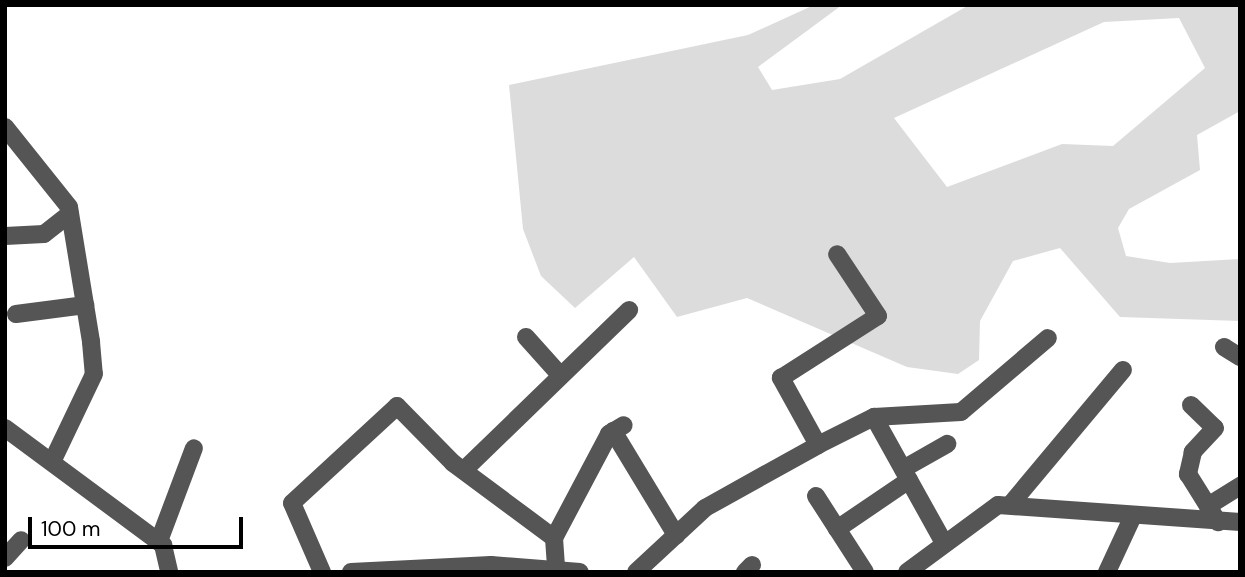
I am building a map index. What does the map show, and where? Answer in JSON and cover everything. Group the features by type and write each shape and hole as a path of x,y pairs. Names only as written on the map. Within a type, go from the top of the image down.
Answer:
{"street":[{"path":"5,127 70,214 85,305 94,374 54,458"},
{"path":"5,236 44,234 70,214"},
{"path":"818,445 781,377 878,316 837,254"},
{"path":"16,314 85,305"},
{"path":"464,470 629,310"},
{"path":"526,337 561,376"},
{"path":"636,572 705,508 874,417 961,412 1048,338"},
{"path":"1224,347 1240,357"},
{"path":"1010,505 1123,370"},
{"path":"1191,405 1215,428 1193,452 1188,474 1217,522"},
{"path":"321,572 292,503 397,406 464,470 554,538 569,570 491,565 351,572"},
{"path":"874,417 944,542"},
{"path":"5,428 54,458 159,541 169,572"},
{"path":"554,538 619,428 676,535"},
{"path":"837,529 947,444"},
{"path":"159,541 194,448"},
{"path":"1208,506 1240,486"},
{"path":"816,496 865,572"},
{"path":"913,568 944,542 998,505 1240,522"},
{"path":"1107,572 1133,516"},
{"path":"5,558 20,540"},
{"path":"913,568 936,572"}],"shaded area":[{"path":"814,5 842,5 758,67 772,90 840,79 969,5 1240,5 1240,111 1197,135 1200,170 1129,209 1118,228 1126,256 1170,263 1240,259 1240,321 1120,317 1060,248 1013,261 980,321 979,360 958,374 907,367 747,298 677,317 634,257 575,308 541,276 523,229 509,85 748,35","holes":["1179,18 1205,68 1113,146 1062,144 947,187 894,118 1104,22"]}]}
